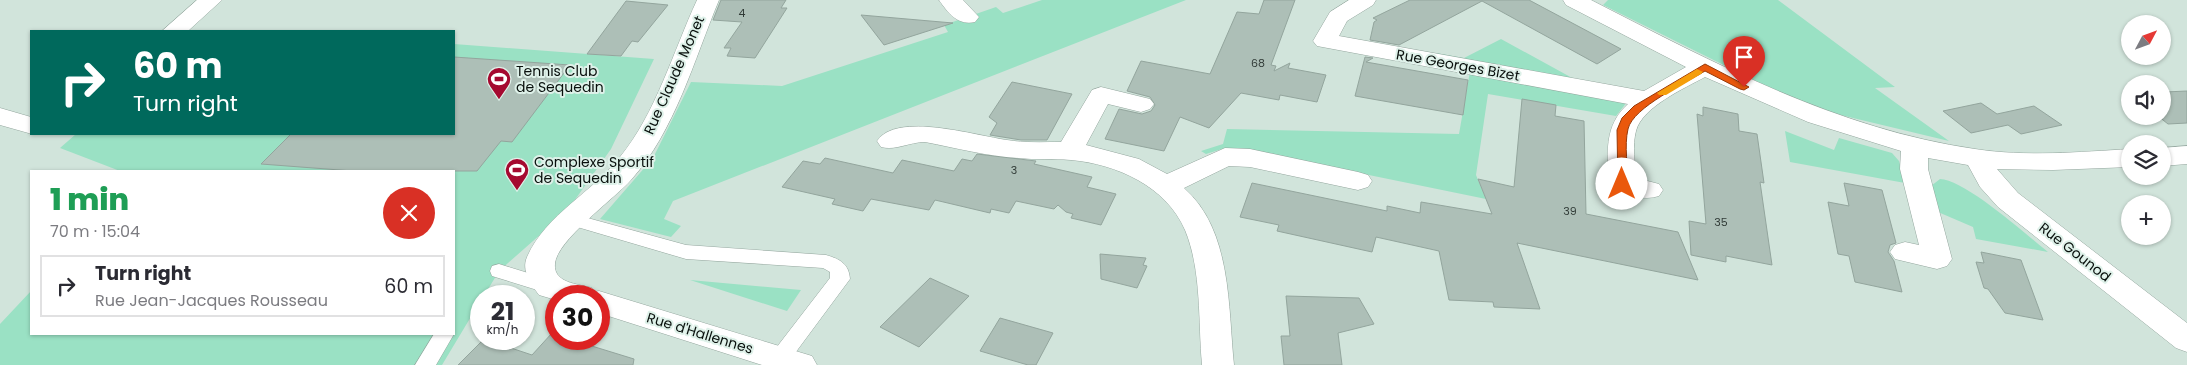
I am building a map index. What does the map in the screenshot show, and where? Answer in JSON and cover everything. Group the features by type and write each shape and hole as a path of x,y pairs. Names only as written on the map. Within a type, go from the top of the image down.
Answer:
{"street":[{"path":"175,30 211,0"},
{"name":"Rue Claude Monet","path":"549,285 539,269 541,257 546,247 630,163 660,109 708,0"},
{"path":"950,0 967,17"},
{"name":"Rue Georges Bizet","path":"1365,0 1338,17 1325,41 1650,100"},
{"path":"1574,0 1768,98 1811,116 1915,146 1977,158 2032,162 2121,158"},
{"path":"1649,190 1622,184 1622,130 1626,121 1637,108 1705,67"},
{"path":"1069,151 1101,95 1141,104"},
{"path":"0,116 30,126"},
{"path":"890,141 911,134 925,134 1018,150 1069,151 1095,154 1127,163 1167,185 1187,207 1200,232 1206,253 1218,365"},
{"path":"1905,252 1938,259 1914,169 1915,146"},
{"path":"2171,156 2187,155"},
{"path":"1167,185 1225,157 1250,158 1358,181"},
{"name":"Rue Gounod","path":"1977,158 1990,181 2008,200 2186,338"},
{"name":"Rue d'Hallennes","path":"610,305 791,362"}],"lane":[{"path":"573,220 686,252 826,262 837,267 840,271 840,279 791,362"},
{"path":"499,271 545,285"},
{"path":"425,365 443,335"}],"green space":[{"path":"1042,0 1186,0 673,201 664,219 681,226 671,237 600,219 653,158 691,82 782,86 948,32 944,25 996,7 1003,13"},
{"path":"1608,0 1778,0 1895,87 1875,88 1949,141 1828,112 1780,93 1603,5"},
{"path":"1501,39 1585,85 1435,55 1436,53 1464,58"},
{"name":"Complexe Sportif de Sequedin","path":"455,44 654,59 611,149 567,211 499,271 491,285 470,285 470,318 442,365 0,365 0,324 30,292 30,335 455,335 455,170 117,170 60,148 75,135 455,135"},
{"path":"1470,71 1627,102 1616,116 1488,94 1476,175 1486,199 1261,153 1222,149 1206,154 1201,151 1223,144 1227,129 1459,134"},
{"path":"1785,131 1834,150 1839,138 1892,153 1899,161 1905,183 1790,162"},
{"path":"1940,179 1951,181 1979,198 2011,221 2048,252 1976,239 1973,227 1938,212 1931,186"},
{"path":"690,280 801,290 787,311"}],"building":[{"path":"721,0 786,0 781,8 787,8 755,58 727,56 731,48 724,48 742,22 713,20"},
{"path":"1264,0 1295,0 1271,65 1276,66 1274,71 1290,63 1288,68 1326,75 1317,102 1280,95 1279,100 1241,93 1209,128 1180,117 1164,151 1105,139 1119,109 1142,114 1151,111 1155,105 1150,97 1127,91 1141,61 1210,74 1237,12 1259,14"},
{"path":"1410,0 1529,0 1621,49 1597,64 1482,1 1399,45 1370,40 1374,22 1377,20 1373,18"},
{"path":"626,1 668,5 638,42 632,41 621,56 587,54"},
{"path":"861,15 953,23 884,45"},
{"name":"Tennis Club de Sequedin","path":"455,57 570,65 512,142 501,141 477,171 340,170 261,164 290,135 455,135"},
{"path":"1365,57 1373,58 1366,62 1468,80 1463,115 1355,96"},
{"path":"1012,82 1072,94 1047,140 1021,140 990,135 997,123 989,117"},
{"path":"2187,91 2187,123 2171,124 2171,92"},
{"path":"1522,99 1556,105 1555,116 1584,121 1586,214 1678,232 1698,280 1517,243 1540,309 1494,307 1493,302 1449,300 1439,251 1376,237 1372,252 1277,231 1279,225 1240,217 1252,183 1387,211 1387,206 1420,213 1421,202 1492,214 1478,179 1514,187"},
{"path":"1981,103 1997,114 2034,106 2062,125 2021,134 2008,125 1971,133 1943,111"},
{"path":"1703,107 1738,114 1739,131 1757,134 1764,183 1760,182 1772,265 1726,256 1726,262 1691,255 1689,221 1706,224 1697,114 1703,116"},
{"path":"977,154 1036,161 1034,164 1092,177 1087,187 1116,194 1101,225 1071,218 1073,214 1066,212 1058,205 1054,209 1016,201 1009,213 991,209 990,213 935,200 929,210 871,199 863,211 832,204 835,199 782,187 803,161 820,164 825,158 893,173 902,160 954,171 962,159 972,161"},
{"path":"1844,183 1882,190 1896,243 1890,245 1888,252 1894,261 1902,292 1855,282 1849,256 1838,254 1828,202 1849,206"},
{"path":"1981,252 2021,260 2043,320 2005,313 1988,289 1984,288 1976,262 1984,263"},
{"path":"1100,254 1146,258 1143,265 1147,266 1137,288 1101,279"},
{"path":"930,278 969,296 919,347 880,327"},
{"path":"1286,296 1359,298 1374,324 1338,333 1342,365 1284,365 1281,336 1290,336"},
{"path":"1000,318 1053,333 1036,365 1028,365 980,351"},
{"path":"545,341 545,350 605,350 634,359 633,365 458,365 473,350 517,350 532,355"}],"slow traffic":[{"path":"1662,93 1697,72"}],"place":[{"name":"Tennis Club de Sequedin","path":"499,100"},
{"name":"Complexe Sportif de Sequedin","path":"517,191"}],"route":[{"path":"1622,184 1622,130 1626,121 1637,108 1705,67 1744,87"}]}
